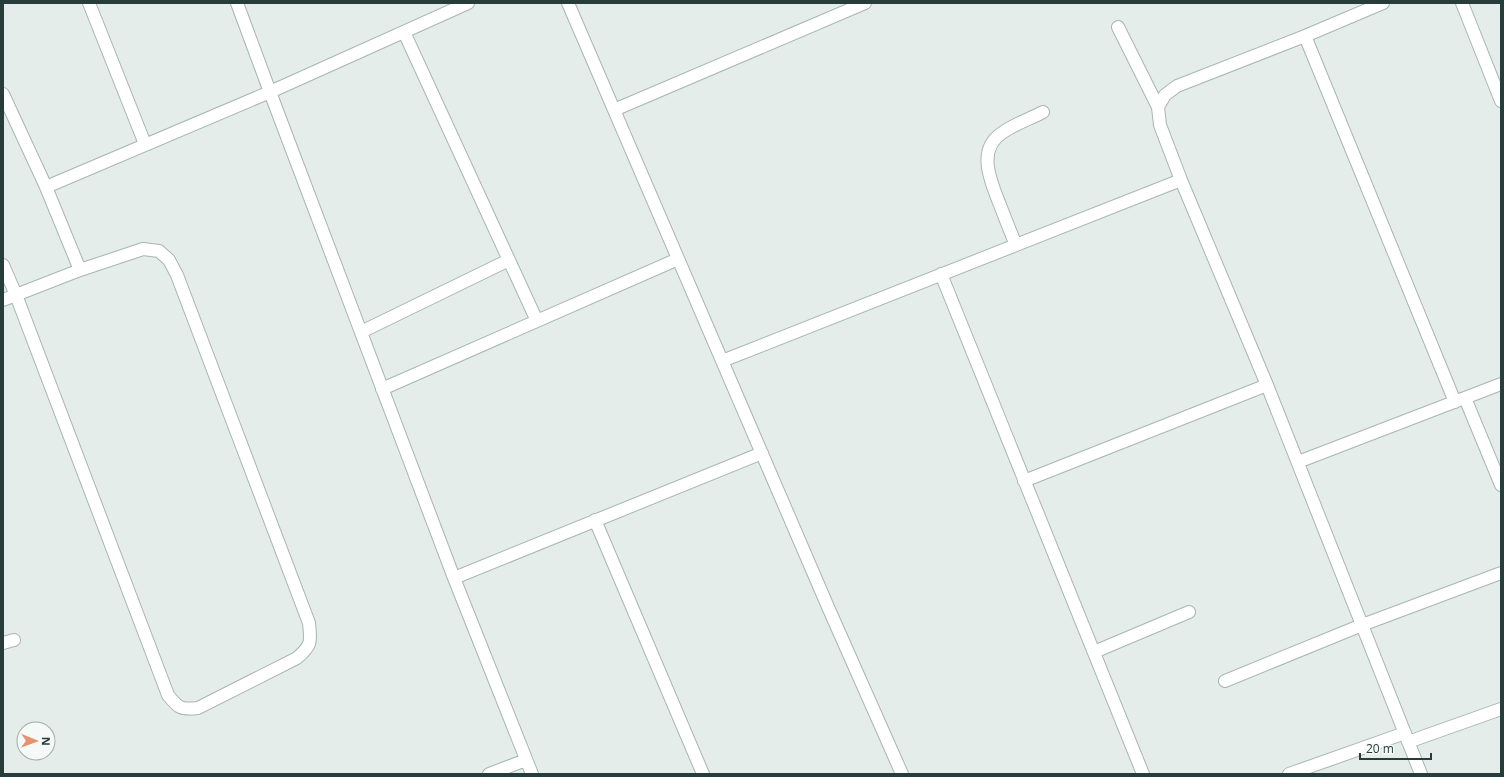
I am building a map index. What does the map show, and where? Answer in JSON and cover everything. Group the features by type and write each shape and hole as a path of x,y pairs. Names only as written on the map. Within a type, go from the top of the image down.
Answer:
{"street":[{"path":"89,3 145,144"},
{"path":"237,3 454,578 532,774"},
{"path":"46,187 270,92 468,3"},
{"path":"568,3 902,774"},
{"path":"614,110 865,3"},
{"path":"1158,107 1165,95 1177,86 1305,36 1383,3"},
{"path":"1462,3 1501,101"},
{"path":"1118,27 1158,107 1160,125 1181,180 1267,385 1421,774"},
{"path":"404,32 537,321"},
{"path":"1305,36 1460,400 1501,485"},
{"path":"3,94 46,187 80,270"},
{"path":"1016,245 990,181 987,167 987,154 993,142 1002,133 1043,112"},
{"path":"722,361 1181,180"},
{"path":"3,265 16,295 168,695 176,705 184,710 198,708 297,658 308,649 311,637 309,623 177,275 169,260 158,251 143,249 80,270 16,295 3,300"},
{"path":"382,389 678,259"},
{"path":"360,332 509,260"},
{"path":"941,274 1143,774"},
{"path":"1298,462 1501,384"},
{"path":"1024,481 1267,385"},
{"path":"454,578 762,453"},
{"path":"595,520 703,774"},
{"path":"1225,681 1362,625 1501,573"},
{"path":"1094,652 1189,612"},
{"path":"1289,774 1501,709"},
{"path":"489,774 526,760"}]}
